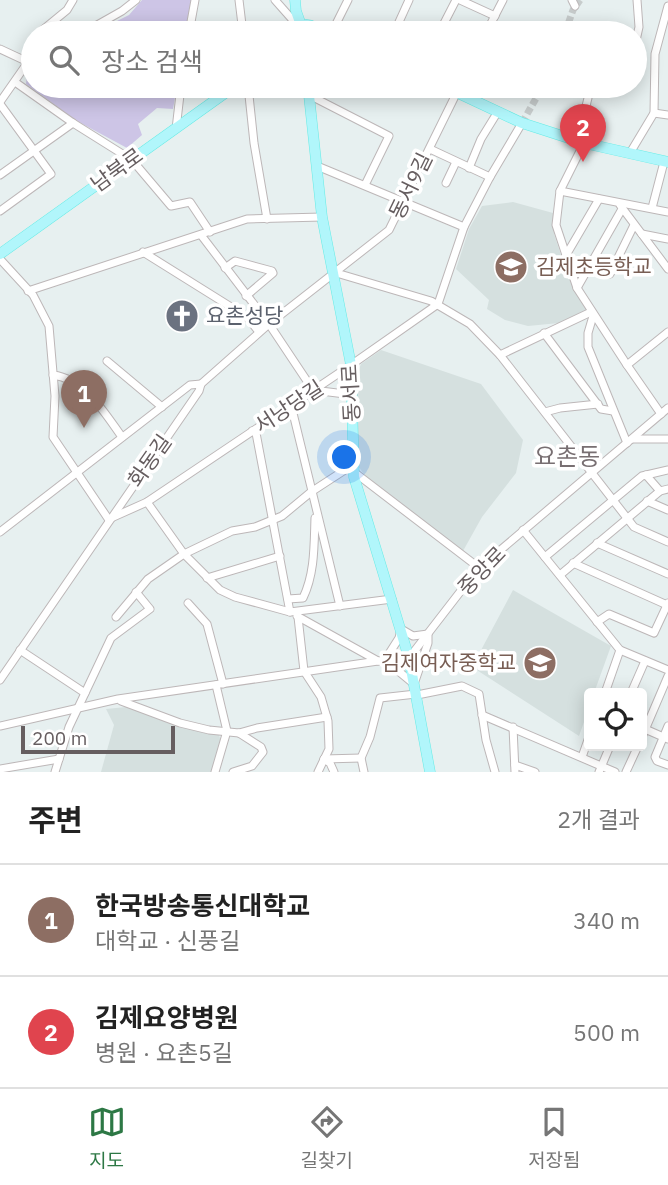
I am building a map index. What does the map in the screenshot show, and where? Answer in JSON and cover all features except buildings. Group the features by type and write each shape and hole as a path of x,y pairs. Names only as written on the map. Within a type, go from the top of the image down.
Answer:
{"main road":[{"path":"295,0 297,21"},
{"name":"남북로","path":"0,257 219,98"},
{"name":"동서로","path":"310,98 322,217 351,365 354,468 409,658 430,772"},
{"path":"473,98 497,113 522,123 581,142 666,162"}],"street":[{"path":"54,21 67,10 73,0"},
{"path":"104,21 136,0"},
{"path":"191,21 195,0"},
{"path":"239,0 242,21"},
{"path":"275,0 292,21"},
{"path":"335,21 348,0"},
{"path":"400,21 410,0"},
{"path":"446,21 458,0 495,16"},
{"path":"492,21 503,0"},
{"path":"637,0 639,21"},
{"path":"630,153 654,113 655,54 668,6"},
{"path":"0,49 21,56"},
{"path":"0,211 51,174 0,103 21,74"},
{"path":"15,82 21,86"},
{"path":"38,98 132,160 171,206 190,202 210,232"},
{"path":"176,129 180,98"},
{"path":"249,98 267,219"},
{"path":"323,98 389,136 365,185"},
{"name":"동서9길","path":"332,272 389,230 454,98"},
{"path":"588,98 588,115 581,142 560,191 556,225 577,288 627,365 665,411"},
{"path":"469,167 481,139 497,113"},
{"path":"654,113 668,114"},
{"path":"0,175 73,123"},
{"path":"438,304 464,227 522,123"},
{"path":"430,149 490,177"},
{"path":"446,183 456,162"},
{"path":"652,208 666,162"},
{"path":"317,166 464,227"},
{"path":"560,191 621,206 668,212"},
{"path":"565,257 599,199"},
{"path":"621,206 667,267"},
{"path":"577,288 621,206"},
{"path":"28,291 247,219 322,217"},
{"path":"590,264 610,274 634,225"},
{"path":"642,234 668,239"},
{"path":"201,235 269,324 313,390 354,396"},
{"path":"143,252 247,317 258,332"},
{"path":"0,257 33,295 48,327 55,396 53,437 108,520"},
{"path":"225,268 235,261 272,271 273,273 246,296"},
{"path":"332,272 438,304 470,324 500,355 634,527 668,541"},
{"name":"화동길","path":"0,680 199,391 201,384 258,332 332,272"},
{"name":"서낭당길","path":"108,520 147,502 438,304"},
{"path":"500,355 544,332 592,313"},
{"path":"592,313 593,324 588,333 588,347 613,411 630,441 668,439"},
{"path":"544,332 601,409 613,411"},
{"path":"627,365 668,332"},
{"path":"107,360 162,407"},
{"path":"53,375 68,377 94,399 122,437"},
{"path":"0,532 190,385 201,384"},
{"path":"545,412 598,404"},
{"path":"291,405 340,606"},
{"name":"중앙로","path":"409,658 460,593 523,530 665,411"},
{"path":"252,431 256,433 290,612"},
{"path":"116,617 148,579 184,554 232,531 255,527 282,516 311,492 354,468 482,570"},
{"path":"545,557 646,475 668,470"},
{"path":"560,575 664,490 646,475"},
{"path":"648,501 668,510"},
{"path":"147,502 184,554 220,590 235,597 290,612 381,660 416,691"},
{"path":"288,599 303,598 309,585 313,563 315,511"},
{"path":"523,530 620,650 668,670"},
{"path":"597,543 668,574"},
{"path":"207,578 280,556"},
{"path":"573,563 667,603 654,634 609,614 597,622"},
{"path":"55,772 69,727 111,638 150,609 136,592"},
{"path":"290,612 392,599"},
{"path":"188,603 207,624 220,684 227,731 215,772"},
{"path":"298,617 304,671 321,697 327,717 329,749 317,772"},
{"path":"381,660 399,638 401,629 413,636 428,634 416,691"},
{"path":"20,650 85,694"},
{"path":"607,688 620,650"},
{"path":"0,726 118,699 409,658"},
{"path":"633,688 645,661"},
{"path":"647,724 668,676"},
{"path":"364,772 361,758 370,737 380,698 462,686 479,694 485,740 495,772"},
{"path":"118,699 180,723 239,733 261,747 263,752 252,766 233,772"},
{"path":"482,715 582,757 600,769 615,772"},
{"path":"239,733 327,717"},
{"path":"668,726 666,738 654,757 668,765"},
{"path":"513,727 515,768 535,772"},
{"path":"647,734 666,738"},
{"path":"582,757 584,751"},
{"path":"600,769 608,751"},
{"path":"626,772 636,751"},
{"path":"0,769 59,758"},
{"path":"324,760 361,758"},
{"path":"324,760 330,763 334,772"}],"shaded area":[{"path":"142,0 191,0 188,21 117,21 129,15"},
{"path":"45,98 175,98 173,109 157,108 138,124 142,135 127,148 77,121"},
{"name":"김제초등학교","path":"513,202 553,213 554,234 564,264 587,310 559,323 528,326 505,320 487,309 489,300 456,269 469,229 482,206"},
{"path":"381,350 481,384 523,440 516,473 482,517 463,551 367,478 358,466 357,375 361,364"},
{"name":"김제여자중학교","path":"513,590 611,646 596,688 584,688 584,722 579,736 472,667"},
{"path":"126,707 183,727 219,735 221,741 212,772 101,772 114,725 106,709"}],"tunnel":[{"path":"569,21 580,0"},
{"path":"522,123 536,98"}],"place":[{"name":"김제요양병원","path":"583,162"},
{"name":"김제초등학교","path":"511,267"},
{"name":"요촌성당","path":"182,316"},
{"name":"한국방송통신대학교","path":"84,428"},
{"name":"김제여자중학교","path":"540,663"}],"district":[{"name":"요촌동","path":"567,457"}]}
